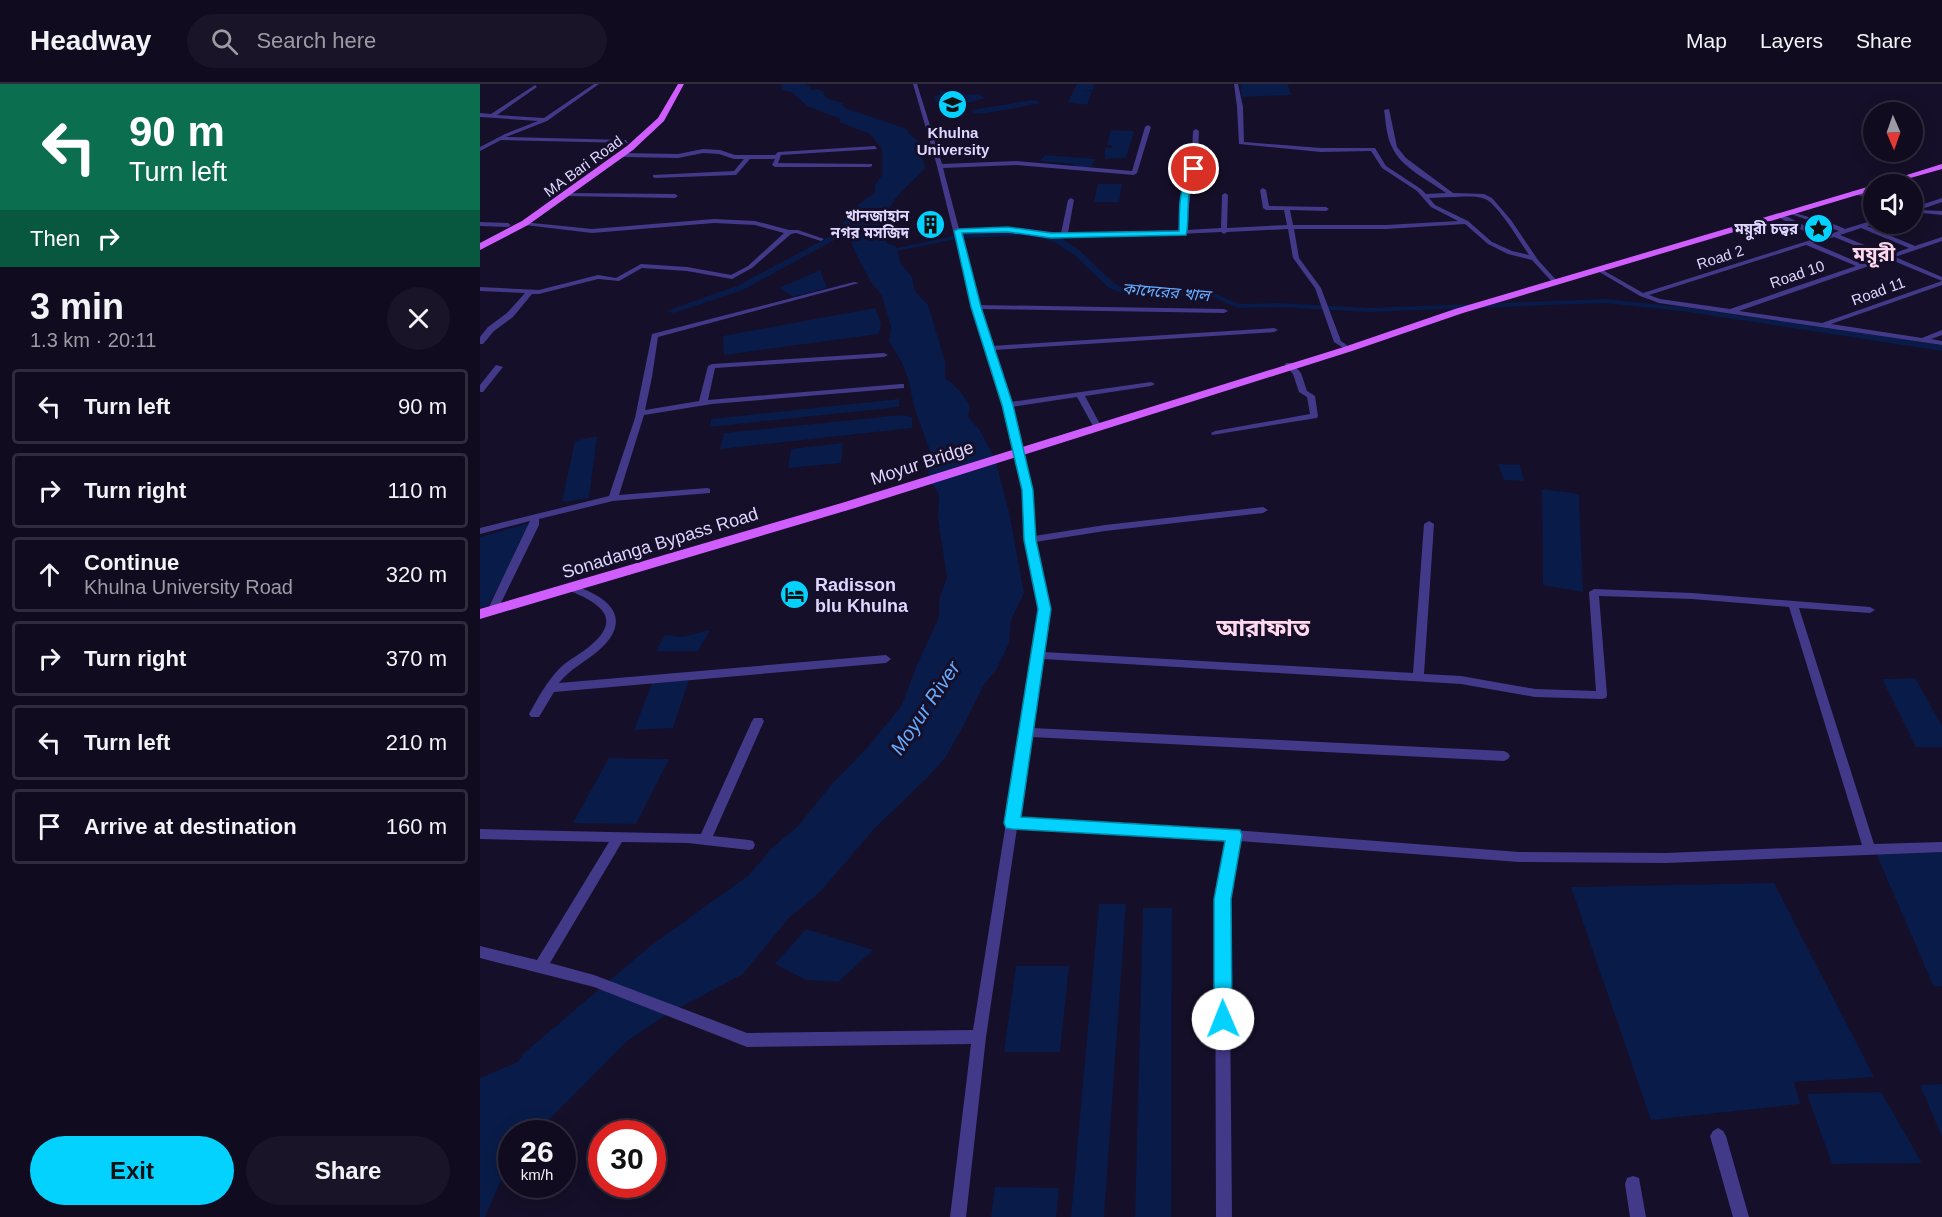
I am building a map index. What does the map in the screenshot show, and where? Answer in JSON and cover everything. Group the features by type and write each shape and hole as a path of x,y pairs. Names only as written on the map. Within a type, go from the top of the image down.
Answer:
{"main road":[{"name":"MA Bari Road","path":"480,240 556,194 626,142 654,113 671,84"},
{"name":"MA Bari Road","path":"480,248 525,223 622,155 649,132 671,103 681,84"},
{"path":"1915,174 1942,166"},
{"name":"Moyur Bridge","path":"850,505 1289,365 1348,349 1459,311 1863,190"},
{"name":"Sonadanga Bypass Road","path":"486,613 850,505"}],"street":[{"path":"480,149 545,120 597,84"},
{"path":"915,84 958,231 976,307 1007,405 1028,490 1030,540 1044,609 979,1037 958,1217"},
{"path":"1236,84 1240,107 1241,143 1321,150 1373,149 1384,167 1419,190 1433,206 1466,222 1490,243 1510,253 1533,258"},
{"path":"491,116 535,86"},
{"path":"1387,110 1395,149 1451,195"},
{"path":"480,115 545,120"},
{"path":"940,166 1016,163 1134,173 1148,127"},
{"path":"1183,233 1186,195 1189,181 1194,174 1196,131"},
{"path":"500,139 626,142"},
{"path":"870,165 774,165 778,154 875,148"},
{"path":"622,155 678,156 703,151 720,152 734,158 778,157"},
{"path":"656,176 736,173 748,157"},
{"path":"1263,189 1266,208 1326,208"},
{"path":"1853,193 1863,194"},
{"path":"566,195 675,196"},
{"path":"1224,232 1225,195"},
{"path":"1424,196 1484,196 1490,199 1509,221 1533,258 1556,283"},
{"path":"1064,235 1071,200"},
{"path":"1923,206 1942,200"},
{"path":"1923,203 1929,204"},
{"path":"1287,208 1296,258 1318,288 1338,342 1348,349"},
{"path":"1923,211 1942,213"},
{"path":"1790,212 1844,231"},
{"path":"1780,216 1796,223 1807,232 1824,238"},
{"path":"525,223 592,231 714,221 755,223 789,232 796,231 821,239"},
{"path":"958,231 1008,229 1064,235 1183,233 1291,227 1466,222"},
{"path":"480,224 508,225"},
{"path":"1861,226 1914,248"},
{"name":"Road 2","path":"1642,295 1861,226"},
{"path":"480,289 544,291 598,277 617,280 641,266 687,269 732,278 750,267 789,232"},
{"path":"1835,235 1942,281"},
{"name":"Road 10","path":"1728,312 1942,239"},
{"path":"1806,243 1861,267"},
{"path":"1599,270 1642,295 1659,301 1942,343"},
{"name":"Road 11","path":"1822,326 1942,281"},
{"path":"613,498 630,450 651,375 654,336 856,283"},
{"path":"480,342 491,329 510,315 530,292"},
{"path":"976,307 1224,311"},
{"path":"988,348 1274,330"},
{"path":"1922,340 1942,332"},
{"path":"703,403 712,366 884,355"},
{"path":"1215,433 1314,417 1311,396 1303,392 1297,373 1289,365"},
{"path":"480,390 499,367"},
{"path":"1007,405 1151,384"},
{"path":"639,413 703,403 901,386"},
{"path":"1080,395 1097,426"},
{"path":"480,531 613,498 707,491"},
{"path":"1030,540 1105,528 1263,510"},
{"path":"486,613 534,525 535,517"},
{"path":"1418,678 1429,524"},
{"path":"535,714 562,672 597,646 609,632 613,621 603,603 571,588"},
{"path":"1038,655 1461,680 1535,693 1602,695 1594,592 1692,596 1870,610"},
{"path":"1793,604 1870,850"},
{"path":"552,688 886,659"},
{"path":"705,840 758,721"},
{"path":"1026,732 1504,756"},
{"path":"1012,823 1234,835 1519,857 1666,858 1942,847"},
{"path":"480,834 705,840 748,845"},
{"path":"1224,1217 1222,899 1234,835"},
{"path":"540,967 619,837"},
{"path":"480,952 594,981 747,1040 979,1037"},
{"path":"1718,1136 1741,1217"},
{"path":"1633,1185 1638,1217"}],"water":[{"name":"Moyur River","path":"777,84 806,84 811,87 809,90 817,89 825,92 823,94 829,99 842,103 845,108 907,129 908,133 920,142 925,169 893,202 884,222 884,232 887,243 896,246 901,264 912,277 915,291 928,305 945,361 945,378 965,398 970,407 968,417 979,429 995,459 1009,512 1024,593 1011,620 1009,643 996,670 983,686 945,758 874,829 820,892 789,918 743,974 666,1015 626,1042 549,1120 498,1120 498,1187 485,1217 480,1217 480,1078 518,1062 524,1053 649,947 749,875 771,849 799,825 902,705 916,667 939,617 939,600 947,577 938,519 939,494 928,478 931,454 914,407 909,381 889,341 891,327 882,296 871,282 856,254 843,223 859,204 875,193 875,185 882,175 882,149 870,134 839,122 841,119 807,106 793,93 782,90 782,85"},
{"path":"1077,84 1094,84 1093,90 1083,90 1092,91 1087,105 1068,102"},
{"path":"1240,84 1288,84 1291,95 1242,97"},
{"path":"956,90 960,95 979,94 985,98 972,102 936,102 934,97 940,94 939,91"},
{"path":"1034,100 1042,103 982,114 971,110"},
{"path":"1111,130 1134,131 1126,158 1105,159 1105,148 1112,148 1112,145 1107,145"},
{"path":"1045,155 1096,159 1089,169 1073,168 1075,164 1040,161"},
{"path":"1098,184 1122,184 1119,202 1094,202"},
{"path":"820,270 827,288 793,297 779,288"},
{"path":"875,308 881,323 879,334 724,355 723,336"},
{"path":"899,399 899,407 710,427 711,419"},
{"path":"902,415 912,417 912,428 720,449 724,433"},
{"path":"597,436 589,498 562,502 575,441"},
{"path":"843,443 841,463 788,468 791,449"},
{"path":"1498,464 1520,465 1524,481 1504,480"},
{"path":"1542,489 1579,494 1583,592 1543,585"},
{"path":"533,522 488,606 480,608 480,537"},
{"path":"710,630 698,651 656,651 665,635 682,637"},
{"path":"1915,678 1942,726 1942,747 1916,747 1882,679"},
{"path":"689,680 673,728 634,730 652,683"},
{"path":"609,758 669,759 636,824 573,823"},
{"path":"1942,849 1942,986 1934,987 1875,851"},
{"path":"1774,883 1874,1077 1794,1082 1800,1104 1651,1120 1571,887"},
{"path":"1099,904 1126,904 1104,1217 1071,1217"},
{"path":"1143,908 1172,908 1171,1217 1135,1217"},
{"path":"806,929 873,950 838,982 806,980 775,964"},
{"path":"1016,966 1069,966 1060,1052 1004,1052"},
{"path":"1942,1084 1942,1137 1920,1085"},
{"path":"1881,1092 1922,1163 1832,1164 1807,1094"},
{"path":"995,1187 1059,1188 1056,1217 991,1217"}],"building":[{"name":"খানজাহান নগর মসজিদ","path":"939,218 940,228 920,230 920,220"}],"waterway":[{"path":"670,311 740,288 858,225"},
{"name":"কাদেরের খাল","path":"881,252 963,236 1029,233 1057,240 1076,252 1112,286 1128,292 1214,295 1238,306 1278,305 1368,310 1605,301 1682,309 1942,348"}],"place":[{"name":"Khulna University","path":"953,105"},
{"name":"খানজাহান নগর মসজিদ","path":"930,224"},
{"name":"ময়ুরী চত্বর","path":"1819,228"},
{"name":"Radisson blu Khulna","path":"794,595"}],"district":[{"name":"ময়ূরী","path":"1874,254"},
{"name":"আরাফাত","path":"1263,627"}],"route":[{"path":"1194,169 1186,195 1183,233 1051,235 1008,229 958,231 976,307 1007,405 1028,490 1030,540 1044,609 1012,823 1234,835 1222,899 1223,1019"}]}
